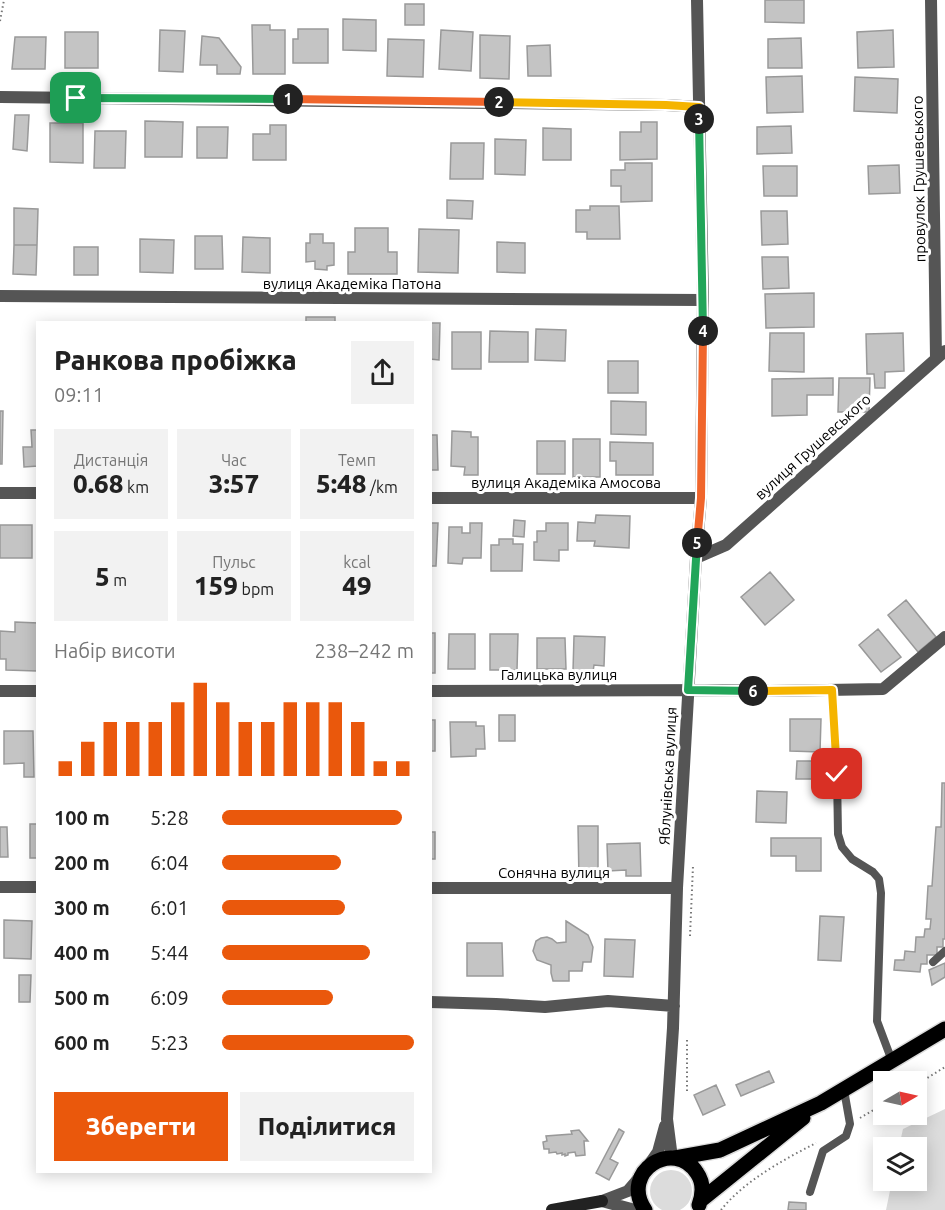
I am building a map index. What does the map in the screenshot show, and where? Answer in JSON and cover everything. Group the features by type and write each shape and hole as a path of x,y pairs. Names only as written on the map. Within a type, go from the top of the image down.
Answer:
{"main road":[{"path":"645,1210 639,1196 639,1183 645,1171 660,1160 720,1150 822,1103 945,1029"},
{"path":"698,1206 822,1103"},
{"path":"673,1158 687,1162 699,1176 702,1189 698,1206"},
{"path":"552,1210 602,1201"}],"street":[{"name":"Яблунівська вулиця","path":"673,1158 666,1119 674,1006 677,888 688,690 701,498 703,300 697,0"},
{"name":"провулок Грушевського","path":"931,0 940,354"},
{"path":"0,97 699,107"},
{"name":"вулиця Академіка Патона","path":"0,296 703,300"},
{"name":"вулиця Грушевського","path":"696,558 726,545 940,354"},
{"path":"0,493 36,494"},
{"name":"вулиця Академіка Амосова","path":"432,498 701,498"},
{"name":"Галицька вулиця","path":"432,691 883,689 945,637"},
{"path":"0,692 36,691"},
{"path":"0,887 36,887"},
{"name":"Сонячна вулиця","path":"432,888 677,888"},
{"path":"432,1002 545,1007 608,1001 674,1006"},
{"path":"602,1201 628,1191 645,1171 658,1152 666,1119"},
{"path":"602,1201 635,1210"}],"lane":[{"path":"832,690 838,834 842,847 852,859 873,872 879,879 881,893 877,1021 892,1061"},
{"path":"933,962 945,951"},
{"path":"810,1192 823,1151 846,1136 850,1124 844,1090"}],"path":[{"path":"0,21 4,0"},
{"path":"927,1078 945,1068"},
{"path":"850,1124 873,1110"},
{"path":"721,1210 730,1198 779,1162 819,1141"}],"shaded area":[{"path":"945,1109 945,1210 886,1210 890,1191 927,1191 927,1137 901,1137 903,1129 911,1125 927,1125 927,1118"},
{"path":"671,1170 679,1172 686,1176 692,1191 690,1199 686,1206 679,1210 663,1210 656,1206 652,1199 650,1191 652,1183 656,1176 663,1172"}],"building":[{"path":"765,0 804,0 804,23 765,22"},
{"path":"405,4 424,4 424,25 405,25"},
{"path":"343,19 376,20 376,51 343,50"},
{"path":"252,25 270,25 270,30 285,30 285,74 253,74"},
{"path":"298,29 328,29 328,63 293,63 293,39 298,39"},
{"path":"160,30 185,31 183,72 159,71"},
{"path":"441,30 473,32 471,71 439,69"},
{"path":"893,30 894,67 858,68 857,32"},
{"path":"65,32 98,32 98,68 65,68"},
{"path":"480,35 510,36 509,79 480,78"},
{"path":"202,36 219,38 241,67 240,74 217,74 217,65 200,65"},
{"path":"15,37 46,37 45,69 12,69"},
{"path":"801,38 802,68 768,68 768,39"},
{"path":"388,39 424,40 423,77 387,76"},
{"path":"550,45 551,76 528,76 527,46"},
{"path":"802,76 803,112 767,113 766,77"},
{"path":"855,77 898,79 897,113 854,111"},
{"path":"15,115 29,115 27,151 13,149"},
{"path":"145,121 183,122 182,157 145,157"},
{"path":"641,122 657,122 657,159 620,160 620,132 641,132"},
{"path":"50,123 83,123 83,163 50,162"},
{"path":"270,125 286,125 286,160 253,160 253,134 270,134"},
{"path":"791,126 792,153 757,154 757,127"},
{"path":"197,127 228,127 227,158 197,158"},
{"path":"543,128 571,129 571,160 543,160"},
{"path":"95,131 126,131 125,168 94,168"},
{"path":"495,139 526,140 525,175 495,174"},
{"path":"451,143 484,143 483,179 450,179"},
{"path":"625,163 652,163 652,201 621,202 621,186 611,186 611,170 625,170"},
{"path":"899,165 900,193 869,194 868,166"},
{"path":"763,166 797,166 797,196 764,196"},
{"path":"447,200 473,201 472,219 447,218"},
{"path":"590,206 619,206 620,239 587,239 587,232 576,232 576,210 590,210"},
{"path":"14,208 38,209 37,245 14,245"},
{"path":"761,211 787,211 788,244 762,245"},
{"path":"355,228 388,228 388,252 397,252 397,274 348,274 348,252 355,252"},
{"path":"419,229 459,230 458,273 418,272"},
{"path":"310,234 323,234 323,243 334,243 334,265 327,266 327,270 315,269 315,261 306,262 306,243 310,243"},
{"path":"195,236 222,236 223,269 195,269"},
{"path":"243,237 270,238 270,273 242,272"},
{"path":"140,239 174,240 173,273 140,272"},
{"path":"497,242 525,243 525,273 497,272"},
{"path":"14,245 37,245 36,275 13,274"},
{"path":"74,247 98,247 98,275 74,275"},
{"path":"762,257 788,257 789,288 763,289"},
{"path":"814,293 814,327 766,328 765,294"},
{"path":"306,317 335,317 335,321 306,321"},
{"path":"432,323 440,323 439,360 432,359"},
{"path":"536,329 566,330 565,361 535,360"},
{"path":"490,331 528,332 528,362 489,362"},
{"path":"452,332 481,332 481,369 452,369"},
{"path":"770,333 804,333 804,372 769,371"},
{"path":"903,333 904,371 885,372 885,388 875,388 874,374 867,374 866,334"},
{"path":"608,361 638,361 638,393 608,393"},
{"path":"833,378 833,395 807,395 807,415 772,416 772,379"},
{"path":"839,378 870,378 869,412 838,412"},
{"path":"611,401 646,402 646,435 611,434"},
{"path":"0,411 3,411 2,464 0,464"},
{"path":"31,430 36,430 36,466 24,467 23,447 32,447"},
{"path":"452,431 471,432 471,437 478,437 478,475 464,475 465,467 451,466"},
{"path":"432,435 437,435 438,470 432,470"},
{"path":"573,439 600,439 600,477 573,477"},
{"path":"537,441 565,441 565,474 537,474"},
{"path":"610,442 653,443 653,475 616,475 616,461 610,461"},
{"path":"596,515 630,516 629,548 594,546 595,541 577,541 578,522 595,523"},
{"path":"514,520 525,521 524,537 513,536"},
{"path":"432,523 438,523 436,566 432,566"},
{"path":"470,523 482,523 481,558 463,558 462,564 448,563 449,527 462,527 462,533 470,533"},
{"path":"546,523 568,523 568,550 559,550 559,561 534,560 534,542 537,542 537,531 546,531"},
{"path":"0,525 32,525 32,558 0,558"},
{"path":"499,539 513,539 513,544 523,544 522,571 491,571 491,545 499,545"},
{"path":"770,572 794,600 765,625 741,597"},
{"path":"906,600 936,637 918,652 888,615"},
{"path":"15,622 36,623 36,671 6,670 6,659 0,659 0,631 15,632"},
{"path":"878,629 901,657 881,672 859,645"},
{"path":"432,633 435,633 435,673 432,673"},
{"path":"449,634 475,634 475,669 448,669"},
{"path":"490,634 518,634 517,670 490,670"},
{"path":"574,636 605,637 604,666 594,665 593,672 573,671"},
{"path":"537,638 565,638 566,669 537,669"},
{"path":"499,715 515,715 515,741 499,741"},
{"path":"790,719 821,719 820,752 790,751"},
{"path":"432,720 435,720 435,751 432,751"},
{"path":"450,722 476,722 476,726 484,726 485,749 476,749 476,756 451,757"},
{"path":"4,731 33,731 34,777 24,777 24,763 4,764"},
{"path":"797,761 823,761 823,779 796,779"},
{"path":"942,783 945,783 945,939 943,939 943,947 937,947 937,955 927,955 927,964 921,964 920,972 894,970 895,960 904,960 905,951 915,952 916,937 924,937 925,929 930,929 931,919 926,919 928,886 932,886 936,827 941,827"},
{"path":"757,791 787,792 786,823 756,822"},
{"path":"30,824 36,824 36,858 30,858"},
{"path":"578,826 598,826 598,878 579,879"},
{"path":"0,827 7,827 8,857 0,857"},
{"path":"432,832 435,832 435,859 432,859"},
{"path":"771,838 821,838 821,871 796,871 796,856 771,856"},
{"path":"640,843 641,876 626,876 626,870 608,871 607,844"},
{"path":"820,916 844,917 841,961 818,960"},
{"path":"4,920 32,921 31,959 4,958"},
{"path":"566,921 588,935 593,947 591,962 583,962 582,971 569,971 569,981 553,981 551,965 537,960 533,951 536,941 541,938 547,937 557,943 566,942"},
{"path":"605,939 635,940 633,977 604,976"},
{"path":"467,943 502,943 503,976 467,976"},
{"path":"945,963 945,977 932,985 929,970"},
{"path":"19,975 31,975 30,1002 19,1002"},
{"path":"769,1071 774,1082 741,1096 736,1085"},
{"path":"716,1085 725,1105 703,1115 694,1095"},
{"path":"619,1129 624,1132 610,1159 618,1163 609,1180 596,1173"},
{"path":"579,1130 588,1141 584,1141 585,1155 576,1156 575,1152 565,1156 562,1153 549,1153 549,1149 544,1149 543,1142 547,1141 546,1136 572,1134 571,1131"},
{"path":"789,1202 806,1203 806,1210 788,1210"}],"route":[{"path":"76,98 699,107 703,300 701,498 688,690 832,690 837,774"}]}
